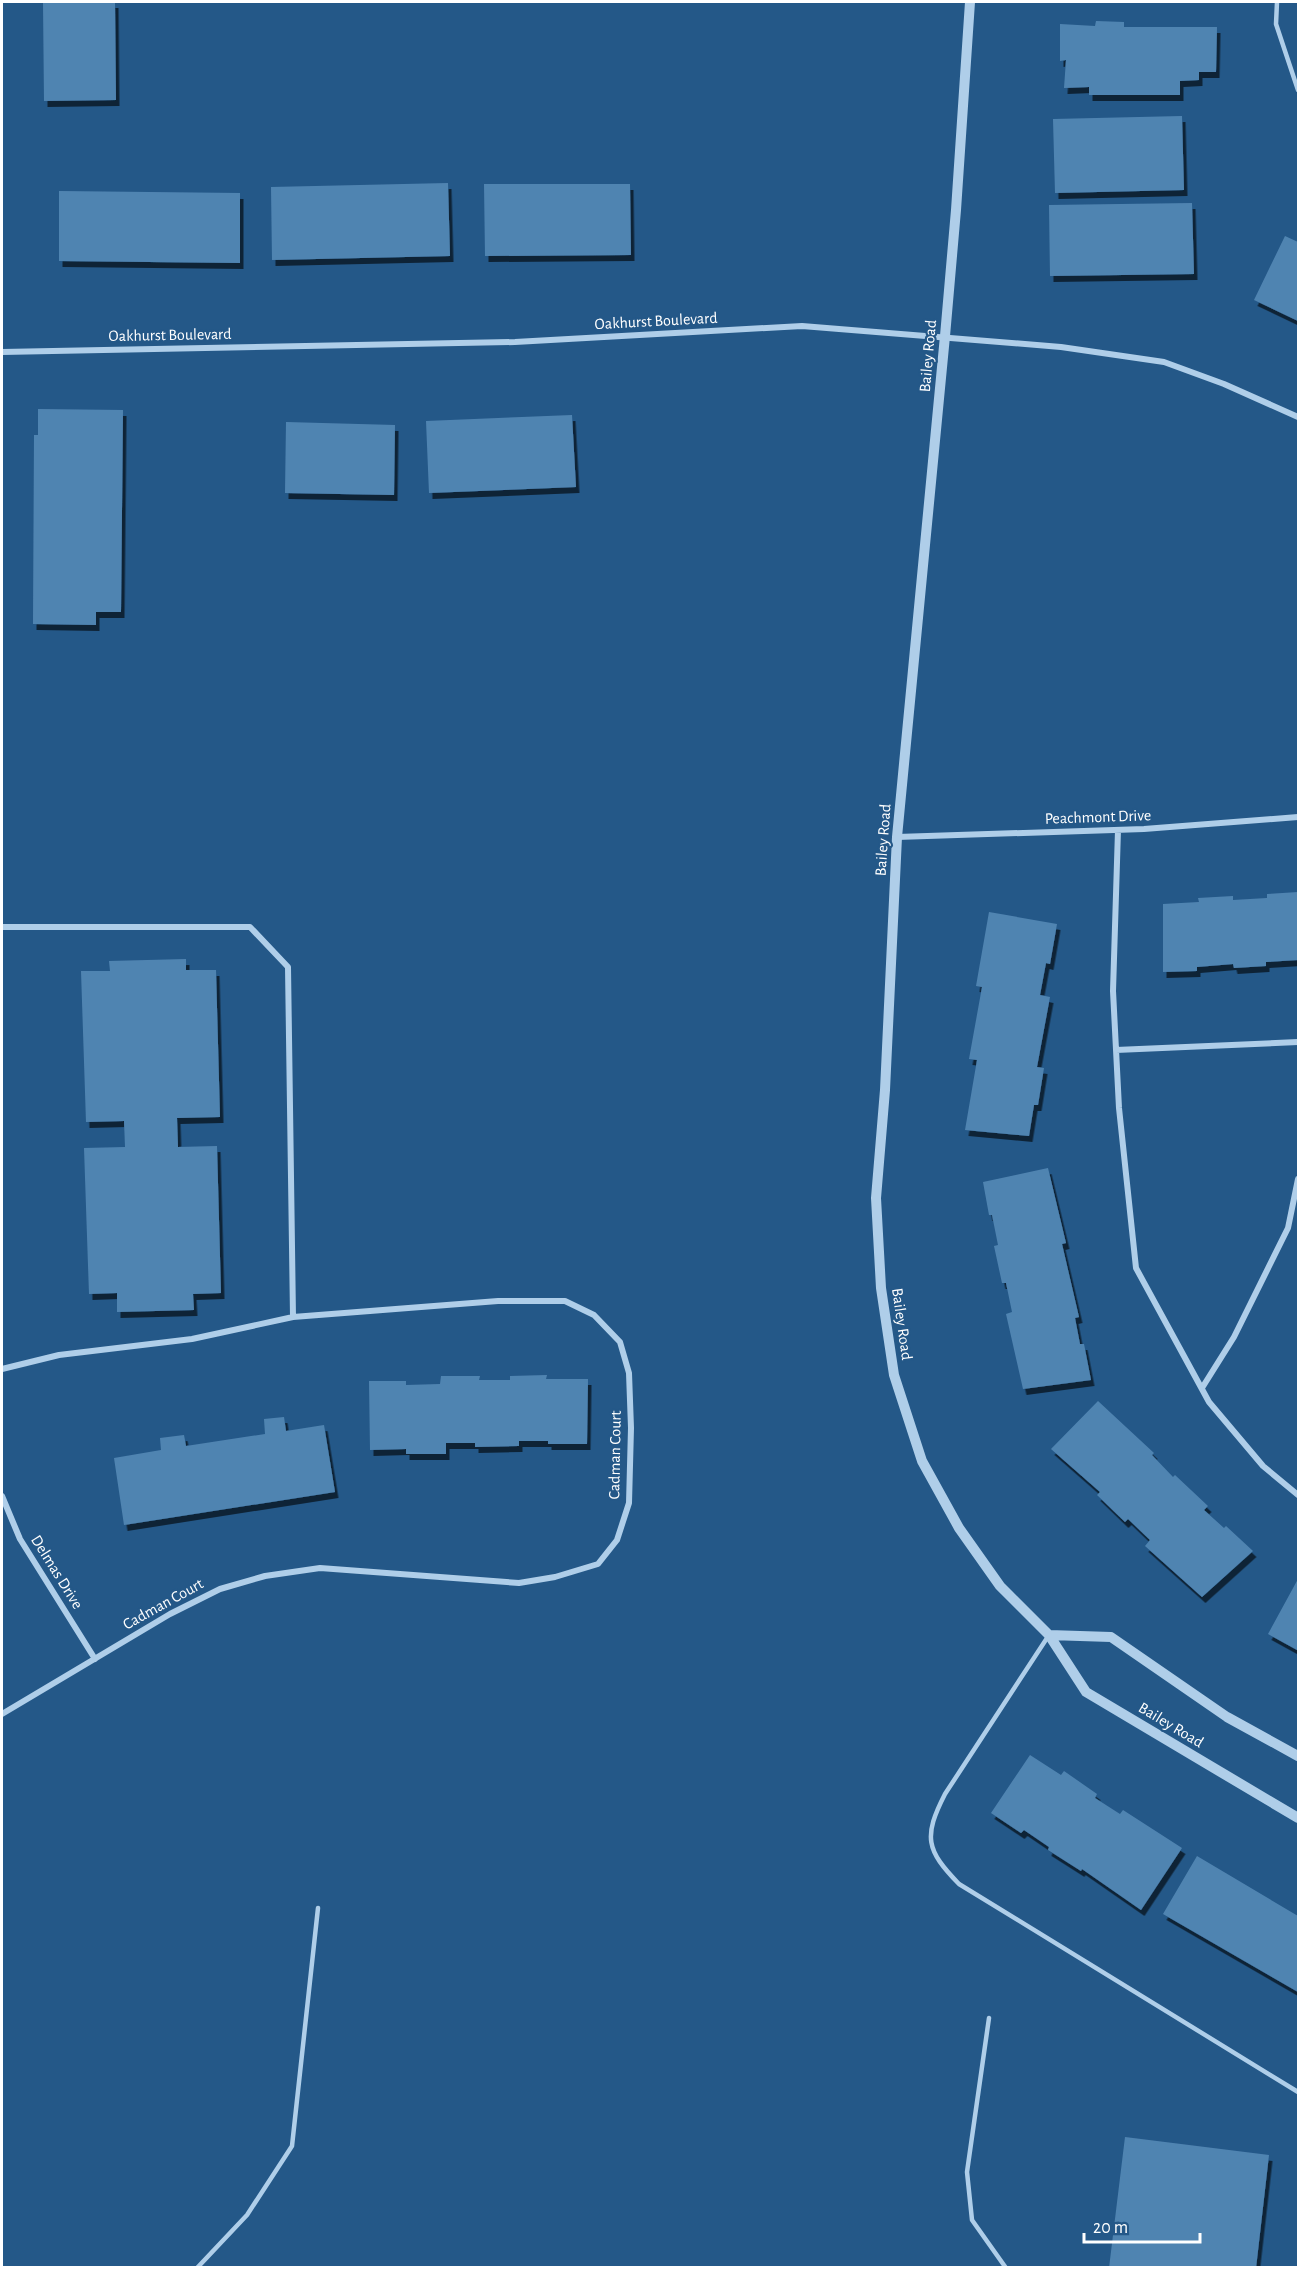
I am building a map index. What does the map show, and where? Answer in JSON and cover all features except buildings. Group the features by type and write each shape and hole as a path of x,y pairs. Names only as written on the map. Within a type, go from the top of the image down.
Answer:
{"street":[{"name":"Bailey Road","path":"969,2 945,336 897,837 885,1089 876,1198 881,1288 894,1375 922,1461 959,1528 1000,1586 1049,1635 1086,1692 1299,1818"},
{"name":"Oakhurst Boulevard","path":"2,352 515,342 802,326 1061,347 1164,362 1224,384 1299,417"},
{"name":"Peachmont Drive","path":"897,837 1118,830 1299,817"},
{"path":"1118,830 1113,991 1119,1108 1136,1268 1209,1402 1263,1466 1299,1495"},
{"path":"2,927 250,927 288,967 293,1317"},
{"path":"1116,1050 1299,1042"},
{"path":"1202,1388 1234,1337 1288,1228 1299,1179"},
{"name":"Cadman Court","path":"2,1369 59,1355 192,1339 293,1317 498,1301 565,1301 594,1316 620,1342 629,1373 631,1428 629,1503 617,1540 598,1564 519,1583 320,1568 265,1576 220,1589 170,1614 2,1714"},
{"name":"Delmas Drive","path":"2,1496 20,1539 95,1659"},
{"path":"1049,1635 1111,1637 1227,1717 1299,1756"}],"lane":[{"path":"1276,2 1276,24 1299,90"},
{"path":"1049,1635 945,1794 934,1815 930,1832 933,1850 941,1864 959,1884 1299,2092"},
{"path":"197,2268 247,2215 292,2146 318,1908"},
{"path":"989,2018 967,2172 972,2220 1006,2268"}]}
